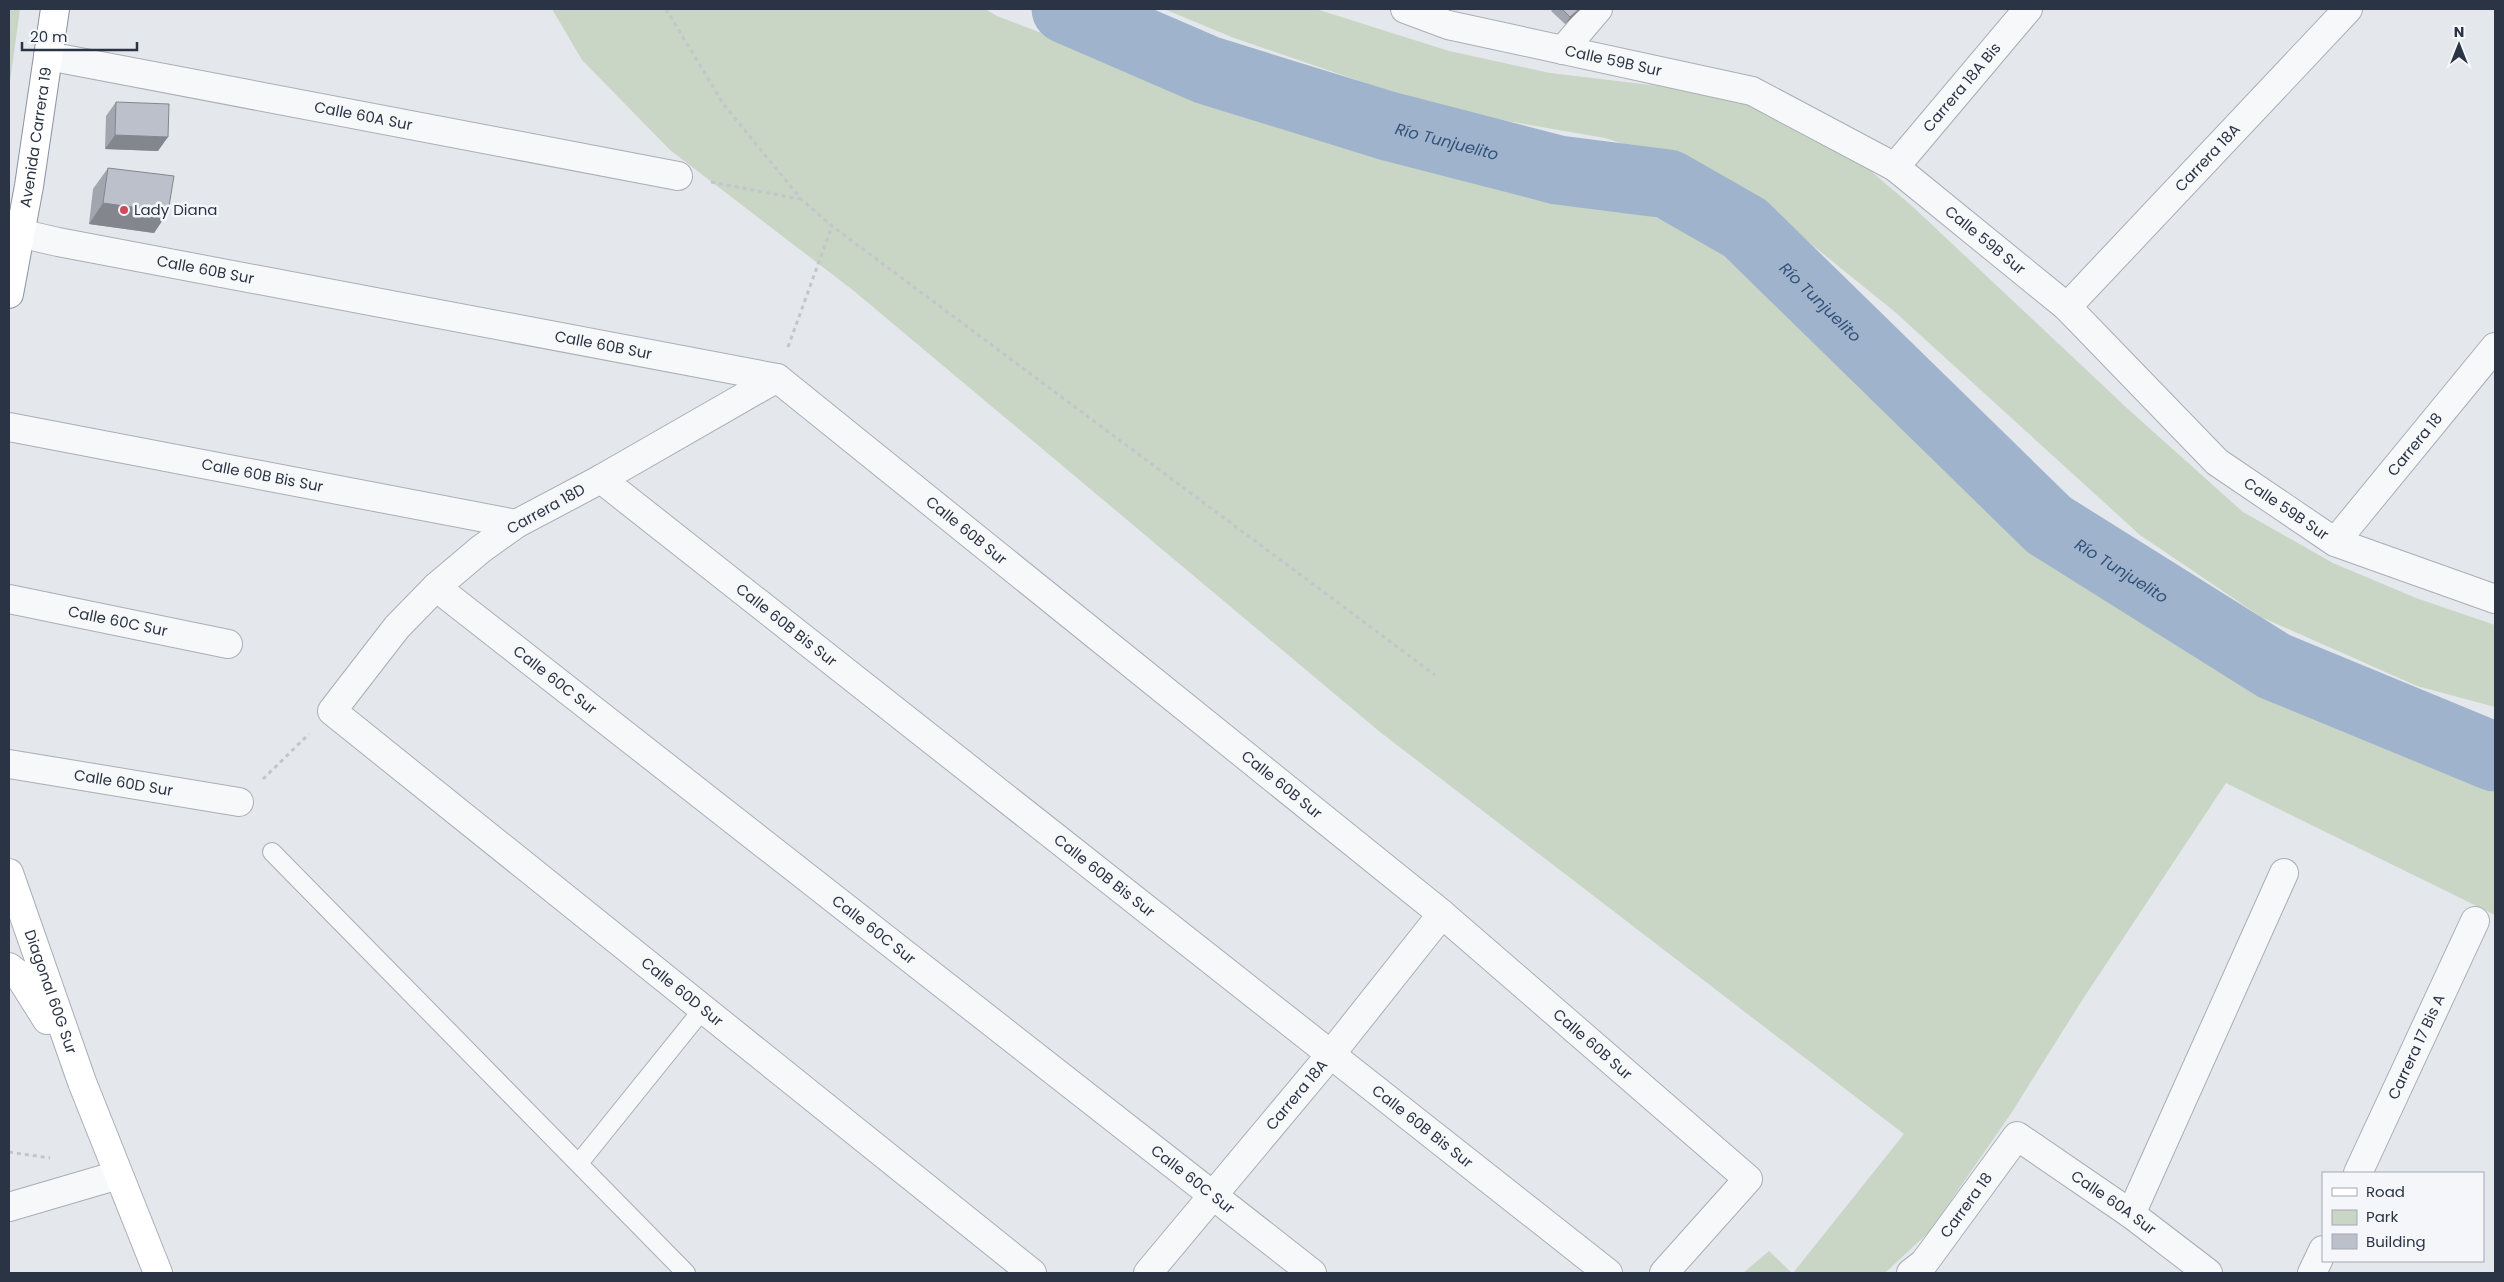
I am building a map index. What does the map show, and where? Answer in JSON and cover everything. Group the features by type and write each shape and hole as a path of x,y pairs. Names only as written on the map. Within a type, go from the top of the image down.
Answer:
{"main road":[{"name":"Avenida Carrera 19","path":"9,294 29,186 55,9"},
{"name":"Diagonal 60G Sur","path":"9,873 82,1082 158,1273"},
{"name":"Diagonal 60G Sur","path":"9,968 18,974 35,998 82,1082"}],"street":[{"name":"Calle 59B Sur","path":"1405,9 1448,25 1752,91 1895,167 2067,307 2217,462 2335,542 2495,599"},
{"path":"1563,50 1598,9"},
{"name":"Carrera 18A Bis","path":"1895,167 2028,9"},
{"name":"Carrera 18A","path":"2067,307 2348,9"},
{"name":"Calle 60A Sur","path":"48,56 678,176"},
{"name":"Calle 60B Sur","path":"19,233 58,242 777,378 1442,914 1748,1179 1664,1273"},
{"name":"Carrera 18","path":"2335,542 2495,347"},
{"name":"Carrera 18D","path":"332,711 397,627 436,587 481,549 516,524 601,479 777,378"},
{"name":"Calle 60B Bis Sur","path":"9,426 516,524"},
{"name":"Calle 60B Bis Sur","path":"601,479 1608,1273"},
{"name":"Calle 60C Sur","path":"436,587 1312,1273"},
{"name":"Calle 60C Sur","path":"9,599 228,644"},
{"name":"Calle 60D Sur","path":"332,711 1032,1273"},
{"name":"Calle 60D Sur","path":"9,764 239,802"},
{"path":"2131,1214 2284,874"},
{"name":"Carrera 18A","path":"1148,1273 1331,1054 1442,914"},
{"name":"Carrera 17 Bis A","path":"2358,1172 2475,921"},
{"name":"Calle 60A Sur","path":"2018,1136 2131,1214 2208,1273"},
{"name":"Carrera 18","path":"1925,1270 2018,1136"},
{"path":"9,1207 118,1176"},
{"path":"2312,1273 2322,1252"}],"lane":[{"path":"272,852 686,1273"},
{"path":"578,1163 702,1009"}],"path":[{"path":"666,9 724,105 802,200 832,226 1435,675"},
{"path":"678,176 802,200"},
{"path":"777,378 832,226"},
{"path":"239,802 332,711"},
{"path":"9,1152 58,1160"}],"green space":[{"path":"9,9 20,9 9,89"},
{"path":"552,9 985,9 997,16 1245,111 1430,163 1686,225 1743,258 1842,349 2054,561 2220,665 2495,786 2495,915 2226,783 2079,1005 2012,1112 1929,1232 1885,1273 1793,1273 1904,1134 1380,732 854,291 670,150 582,60"},
{"path":"1164,9 1316,9 1449,51 1550,73 1718,93 1785,117 1840,145 1912,206 2129,410 2243,512 2333,563 2416,598 2495,625 2495,707 2417,686 2261,617 2140,535 1895,312 1759,202 1692,166 1605,138 1444,110 1234,38"},
{"path":"1769,1251 1792,1273 1743,1273"}],"building":[{"path":"1562,9 1579,9 1570,17"},
{"path":"116,102 169,104 168,137 115,135"},
{"path":"108,168 174,176 168,212 103,203"}],"waterway":[{"name":"Río Tunjuelito","path":"1066,9 1207,70 1388,126 1558,170 1668,184 1745,228 2049,525 2274,666 2495,757"}],"place":[{"name":"Lady Diana","path":"124,210"}]}
